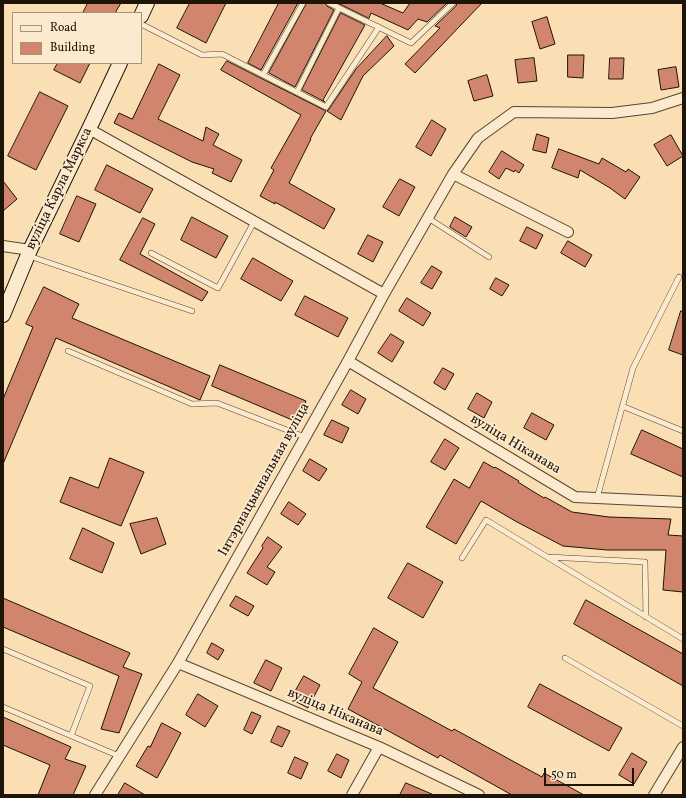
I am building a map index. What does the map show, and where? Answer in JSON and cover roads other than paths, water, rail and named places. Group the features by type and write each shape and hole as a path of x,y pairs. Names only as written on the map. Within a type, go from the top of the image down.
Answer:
{"main road":[{"path":"142,14 147,3"},
{"name":"вуліца Карла Маркса","path":"3,315 29,253 120,64"}],"street":[{"name":"Інтэрнацыянальная вуліца","path":"95,795 178,663 348,361 384,294 453,174 478,138 514,112 612,113 652,108 683,98"},
{"path":"89,129 384,294"},
{"path":"453,174 568,232"},
{"path":"3,246 29,253"},
{"name":"вуліца Ніканава","path":"348,361 575,497 683,502"},
{"name":"вуліца Ніканава","path":"178,663 379,747 479,795"},
{"path":"352,795 379,747"},
{"path":"654,795 683,747"}],"lane":[{"path":"263,75 303,3"},
{"path":"329,3 412,43 453,3"},
{"path":"297,92 339,8"},
{"path":"142,25 202,55 222,54 326,106 379,27"},
{"path":"428,218 489,257"},
{"path":"151,253 218,288 254,222"},
{"path":"29,253 192,311"},
{"path":"597,498 633,368 679,277"},
{"path":"68,351 192,404 217,403 305,437"},
{"path":"622,406 683,431"},
{"path":"462,558 486,520 683,639"},
{"path":"546,556 645,562 646,617"},
{"path":"3,649 90,686 71,736"},
{"path":"565,658 683,726"},
{"path":"3,707 119,756"}]}
